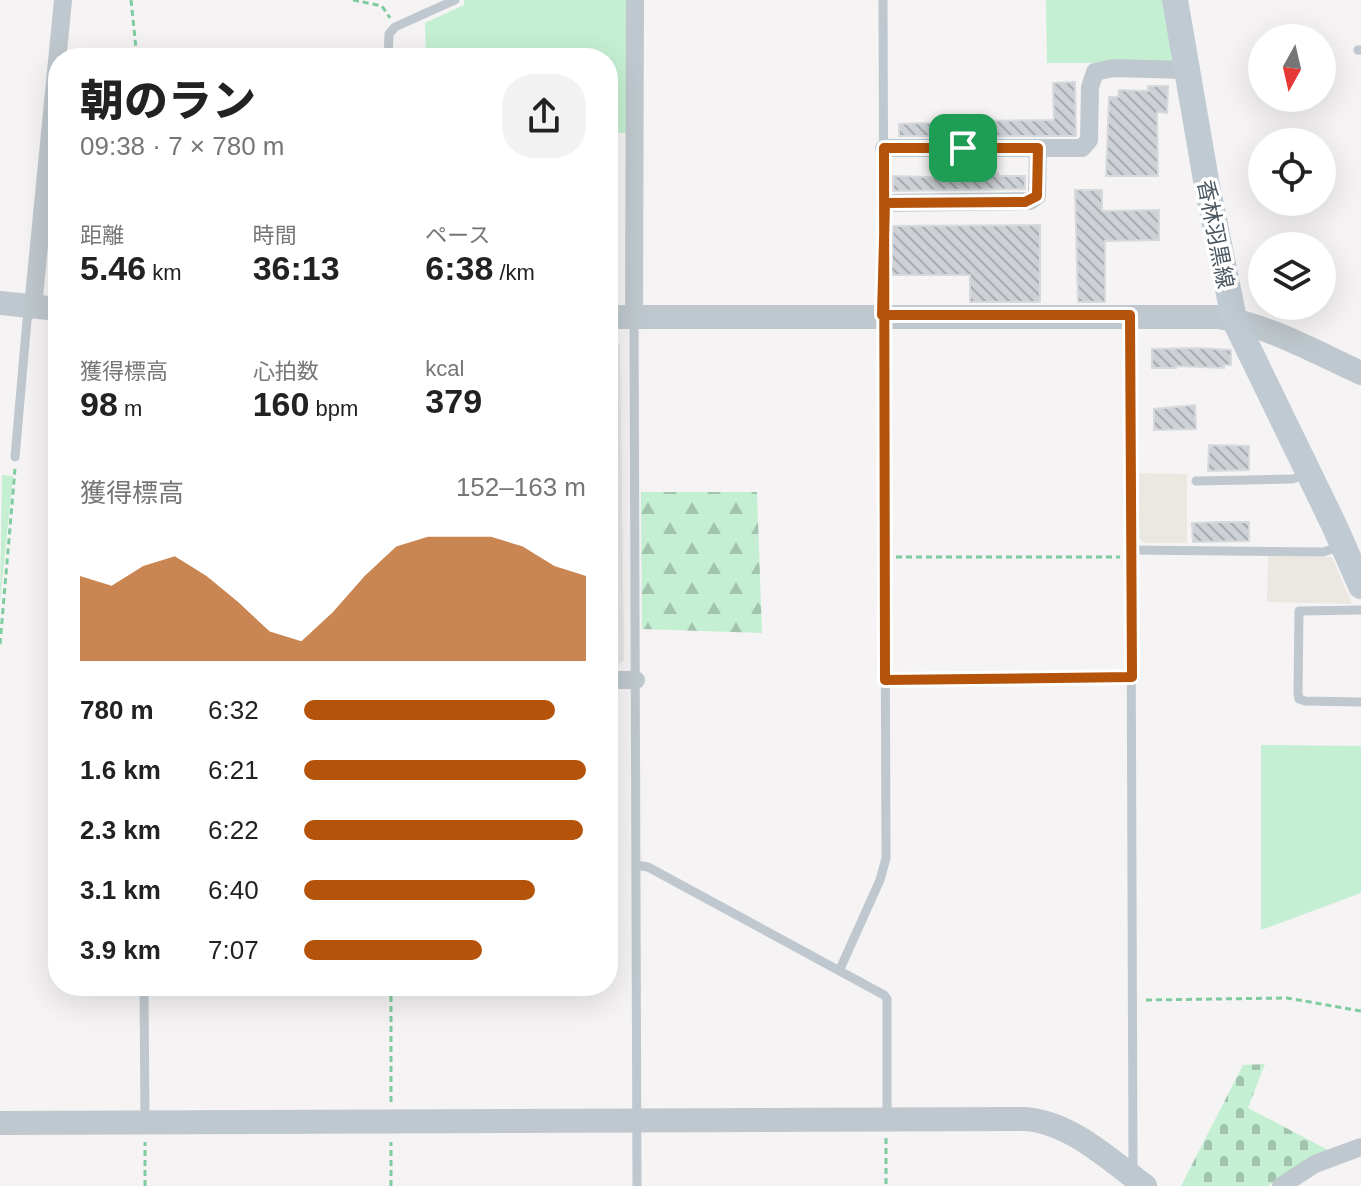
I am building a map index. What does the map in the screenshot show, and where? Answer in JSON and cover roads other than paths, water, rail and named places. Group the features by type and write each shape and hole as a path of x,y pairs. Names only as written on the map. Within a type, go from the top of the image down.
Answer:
{"main road":[{"name":"香林羽黒線","path":"1175,0 1234,319 1361,586"}],"street":[{"path":"58,48 63,0"},
{"path":"634,318 635,0"},
{"path":"884,148 1082,148 1088,144 1090,87 1095,72 1113,68 1187,70"},
{"path":"885,203 1035,200 1038,192 1038,148"},
{"path":"33,307 48,154"},
{"path":"0,303 48,308"},
{"path":"618,317 1202,316 1234,319 1361,373"},
{"path":"618,680 636,680"},
{"path":"0,1123 887,1118 1039,1120 1073,1134 1139,1182"},
{"path":"1281,1186 1315,1164 1361,1147"}],"lane":[{"path":"388,48 389,34 395,27 455,0"},
{"path":"840,969 880,880 886,858 883,0"},
{"path":"15,457 27,320 33,307"},
{"path":"1130,315 1133,1000 1139,1182"},
{"path":"634,318 637,1186"},
{"path":"1196,481 1292,479 1309,474"},
{"path":"1131,554 1323,552 1343,545"},
{"path":"1361,610 1299,611 1298,693 1299,699 1305,701 1361,702"},
{"path":"636,865 648,867 840,969 887,999 887,1118"},
{"path":"144,996 145,1123"}]}
